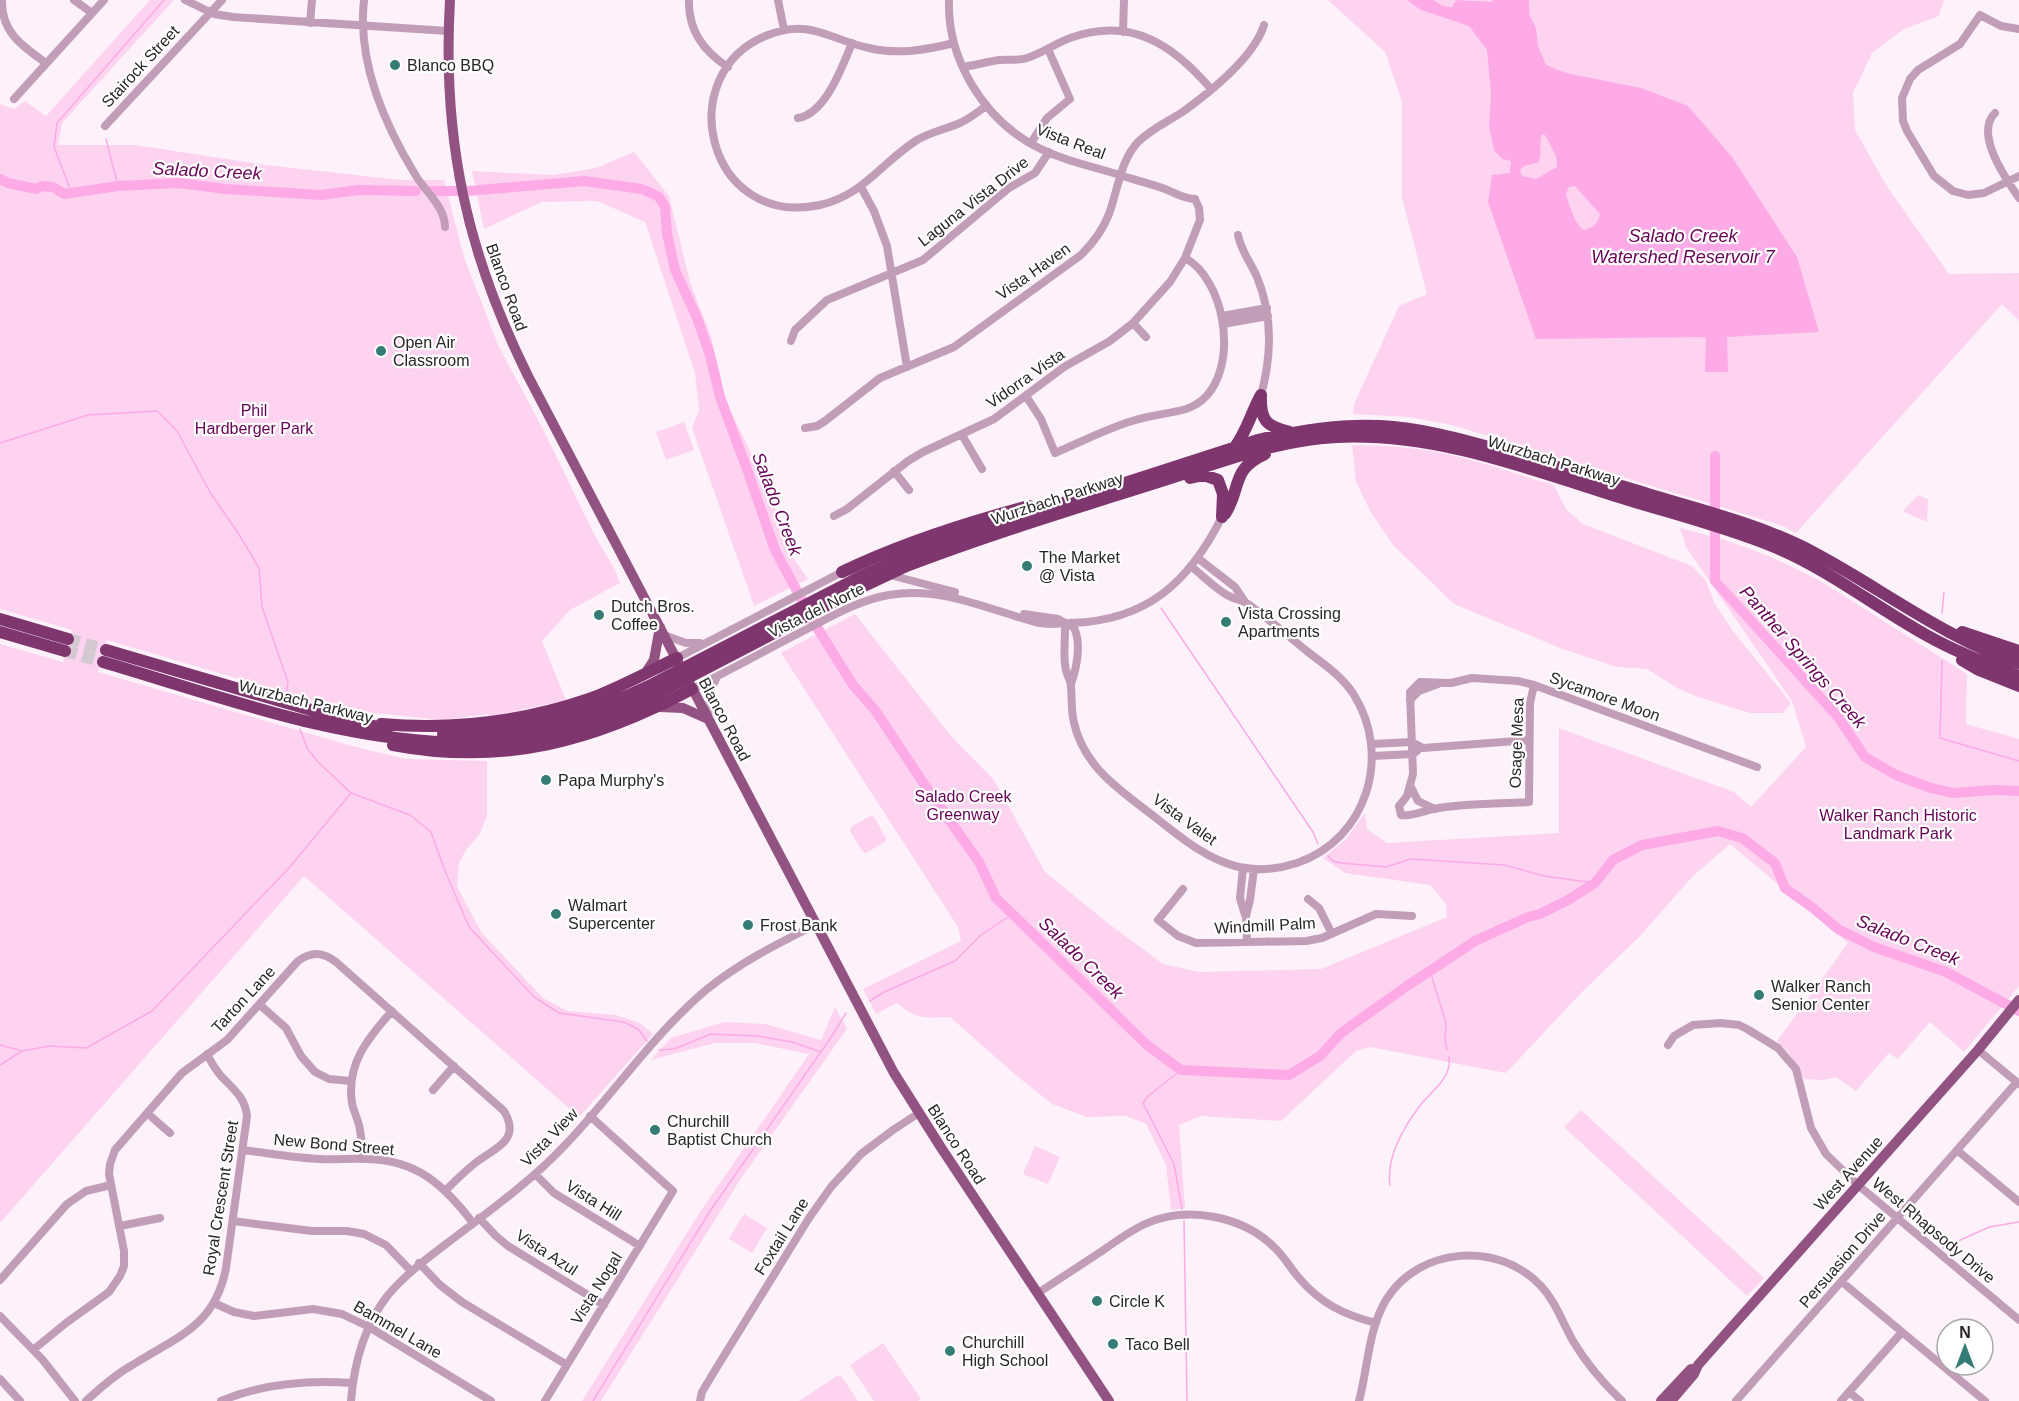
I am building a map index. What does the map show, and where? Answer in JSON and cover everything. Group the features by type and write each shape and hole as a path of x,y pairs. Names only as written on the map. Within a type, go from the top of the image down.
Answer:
{"highway":[{"path":"1222,517 1229,507 1238,477 1246,465 1289,438 1263,418 1261,395"},
{"path":"1235,447 1245,434 1261,395"},
{"name":"Wurzbach Parkway","path":"656,698 595,710 528,728 477,734 441,734 391,730 355,722 104,656 337,729 403,739 471,743 530,737 588,723 656,698 868,584 904,562 1106,489 1235,447 1351,431 1445,446 1802,547 1974,645 2019,663"},
{"name":"Wurzbach Parkway","path":"904,562 1239,456 1289,438"},
{"path":"1082,506 1113,501 1204,475 1218,480 1221,486 1222,517"},
{"path":"836,575 892,549 949,529 1106,489"},
{"name":"Wurzbach Parkway","path":"1738,528 1829,574 1927,635 2019,676"},
{"path":"0,619 67,645 0,632"},
{"path":"1932,621 2019,651"},
{"path":"1927,635 1979,670 2019,686"},
{"path":"355,722 442,726 526,716 591,698 676,658"},
{"path":"645,674 658,675 666,682 669,692 656,698"},
{"path":"656,698 692,689"}],"main road":[{"name":"Blanco Road","path":"450,0 449,95 457,166 464,203 476,245 494,300 511,340 894,1073 1109,1401"},
{"path":"645,674 654,660 662,631"},
{"path":"656,698 708,719"},
{"name":"West Avenue","path":"1671,1401 1694,1374 1698,1365 1978,1050 2019,1000"},
{"name":"West Avenue","path":"1661,1401 1688,1370 1698,1365"}],"street":[{"path":"2,0 3,17 9,31 20,44 46,63"},
{"path":"74,0 92,13"},
{"path":"14,99 104,0"},
{"path":"185,0 209,12 234,17 448,31"},
{"name":"Stairock Street","path":"105,126 222,0"},
{"path":"310,22 312,0"},
{"path":"364,0 362,26 368,64 386,118 414,174 443,213 445,227"},
{"path":"689,0 690,17 697,37 713,56 728,67"},
{"path":"778,0 784,30"},
{"name":"Vista Real","path":"949,0 954,43 963,67 986,106 1008,127 1049,152 1187,199 1195,199"},
{"path":"1123,32 1124,0"},
{"path":"2019,29 2001,26 1980,15 1960,44 1915,73 1904,89 1901,109 1907,131 1929,169 1943,185 1960,193 1973,195 1988,192 2019,176"},
{"name":"Vista Haven","path":"805,428 817,426 876,381 954,347 1082,255 1098,237 1107,219 1128,156 1141,140 1183,112 1234,67 1258,39 1264,25"},
{"path":"954,43 902,52 871,49 815,30 784,30 767,35 750,44 728,67 716,90 712,120 716,148 721,163 741,188 761,201 797,207 819,205 837,200 861,187 913,143 929,134 961,123 986,106"},
{"path":"963,67 1000,60 1022,59 1082,34 1123,32 1152,39 1172,50 1194,69 1211,89"},
{"path":"798,118 812,114 824,99 843,66 852,43"},
{"path":"1031,143 1047,118 1070,99 1048,49"},
{"path":"1995,112 1989,123 1989,141 2008,182 2019,198"},
{"name":"Laguna Vista Drive","path":"791,341 795,330 827,300 923,260 1009,188 1035,173 1049,152"},
{"path":"861,187 881,227 893,273 907,367"},
{"name":"Vidorra Vista","path":"834,516 847,509 894,471 923,452 994,419 1064,367 1110,341 1132,323 1170,282 1185,258 1197,226 1195,199"},
{"path":"1238,235 1241,248 1256,275 1267,312 1269,360 1261,395"},
{"path":"1026,396 1041,419 1055,453 1130,422 1184,410 1199,403 1211,391 1219,375 1224,348 1222,320 1210,286 1196,266 1185,258"},
{"path":"1222,320 1267,312"},
{"path":"1132,323 1146,337"},
{"path":"962,435 982,468"},
{"path":"894,471 909,490"},
{"name":"Vista del Norte","path":"692,689 846,609 891,594 932,594 962,600 1038,623 1057,625 1097,622 1138,608 1164,594 1199,559 1222,517"},
{"name":"Vista Valet","path":"1199,559 1235,587 1246,603"},
{"name":"Vista Valet","path":"1068,623 1076,630 1077,668 1071,684 1072,712 1076,733 1093,766 1107,780 1193,846 1214,858 1254,869 1279,868 1301,861 1340,837 1363,804 1371,777 1373,756 1372,744 1362,711 1348,686 1331,670 1246,603 1227,595 1192,567"},
{"name":"Vista del Norte","path":"836,575 867,569 1028,615 1058,619 1068,623"},
{"path":"676,658 836,575"},
{"path":"662,631 686,643 706,642"},
{"path":"706,642 702,654 709,670 720,675 711,689 708,719"},
{"name":"Sycamore Moon","path":"1412,742 1410,700 1419,691 1438,684 1472,678 1518,681 1757,767"},
{"name":"Osage Mesa","path":"1436,809 1529,802 1530,703 1534,685"},
{"path":"1373,756 1413,754 1423,748 1529,740"},
{"path":"1372,744 1412,742 1423,748"},
{"path":"1412,742 1411,787 1399,806 1401,815 1408,816 1416,812 1436,809"},
{"path":"1391,743 1391,756"},
{"path":"1411,787 1418,801 1436,809"},
{"path":"1244,868 1241,903 1246,916"},
{"path":"1246,942 1246,916 1254,869"},
{"name":"Windmill Palm","path":"1183,889 1158,920 1178,936 1196,943 1306,941 1332,934 1376,914 1412,916"},
{"path":"1241,890 1251,891"},
{"path":"1308,899 1319,908 1332,934"},
{"name":"Vista View","path":"351,1401 356,1359 369,1327 388,1296 411,1271 535,1174 562,1148 659,1037 704,992 744,962 815,925"},
{"name":"Tarton Lane","path":"33,1350 109,1292 122,1271 125,1256 110,1169 115,1150 183,1072 227,1040 298,961 307,955 314,953 329,957 454,1066 509,1118 510,1132 502,1145 475,1162 446,1190"},
{"path":"260,1005 286,1028 301,1056 315,1072 329,1078 351,1081"},
{"path":"362,1159 362,1137 353,1105 351,1081 353,1071 362,1048 392,1011"},
{"name":"West Rhapsody Drive","path":"1668,1045 1680,1031 1693,1024 1721,1023 1739,1025 1778,1048 1796,1069 1807,1118 1826,1154 1858,1185 2019,1320"},
{"path":"1978,1050 2018,1083"},
{"name":"Royal Crescent Street","path":"86,1401 126,1368 193,1329 214,1303 224,1279 247,1116 244,1101 219,1074 207,1054"},
{"path":"433,1090 454,1066"},
{"name":"Persuasion Drive","path":"1736,1401 2018,1083"},
{"path":"147,1113 170,1133"},
{"name":"Foxtail Lane","path":"700,1401 702,1392 714,1372 813,1212 831,1187 861,1154 919,1113"},
{"name":"Vista Nogal","path":"545,1401 673,1191 590,1116"},
{"name":"New Bond Street","path":"243,1149 314,1159 381,1160 406,1166 431,1178 476,1220"},
{"path":"1958,1151 2019,1202"},
{"name":"Vista Hill","path":"535,1174 554,1193 640,1246"},
{"path":"0,1280 67,1204 86,1191 111,1185"},
{"path":"1038,1293 1143,1225 1170,1217 1200,1215 1232,1222 1255,1233 1276,1249 1307,1288 1324,1303 1345,1314 1376,1323"},
{"path":"120,1226 160,1218"},
{"name":"Vista Azul","path":"476,1220 514,1250 604,1305"},
{"path":"233,1221 312,1231 347,1231 364,1234 386,1245 411,1271"},
{"path":"1359,1401 1376,1323 1393,1290 1408,1276 1426,1265 1456,1256 1476,1255 1497,1259 1516,1267 1541,1285 1554,1302 1585,1360 1599,1379 1622,1401"},
{"path":"419,1263 440,1285 456,1297 567,1365"},
{"path":"1842,1281 1985,1401"},
{"name":"Bammel Lane","path":"214,1303 234,1312 254,1316 305,1309 322,1309 342,1314 369,1327 490,1401"},
{"path":"0,1316 33,1350 75,1401"},
{"path":"1842,1401 1902,1332"},
{"path":"0,1379 20,1401"},
{"path":"221,1401 253,1390 282,1385 311,1382 352,1383"},
{"path":"1849,1392 1860,1401"}],"green space":[{"name":"Phil Hardberger Park","path":"150,0 174,0 62,123 58,145 135,145 266,165 401,180 444,180 464,257 498,345 620,583 570,610 542,641 566,700 489,717 488,714 444,720 364,712 317,702 107,640 98,672 352,746 406,759 487,761 487,816 479,835 466,850 459,863 457,886 481,932 543,998 568,1011 616,1015 640,1023 653,1034 579,1117 304,876 0,1223 0,644 63,662 72,630 0,609 0,104 14,109 25,101 46,116"},
{"path":"1328,0 1944,0 1939,16 1904,29 1872,53 1853,93 1855,130 1888,188 1949,274 2019,273 2019,321 2002,304 1796,533 1783,526 1452,425 1409,417 1353,414 1354,404 1399,306 1427,294 1402,198 1402,102 1385,52"},
{"path":"634,152 669,196 690,282 711,336 725,399 773,499 784,545 808,579 754,606 692,428 699,410 695,373 645,222 597,201 542,202 484,229 472,171 553,175 596,168"},
{"path":"684,422 694,450 666,460 656,432"},
{"path":"1352,445 1433,451 1483,463 1554,485 1566,509 1583,524 1692,566 1706,581 1715,604 1733,631 1791,703 1783,713 1750,713 1679,689 1647,669 1617,667 1560,648 1454,604 1393,545 1370,511 1356,482"},
{"path":"1918,495 1928,499 1927,522 1904,512"},
{"name":"Walker Ranch Historic Landmark Park","path":"1680,528 1725,540 1769,556 1819,580 1967,674 1966,724 2019,739 2019,986 1964,1052 1930,1022 1898,1059 1889,1053 1856,1091 1836,1077 1824,1080 1804,1079 1789,1053 1777,1041 1848,943 1730,844 1693,876 1640,936 1580,994 1506,1073 1370,1047 1356,1051 1281,1121 1201,1116 1179,1125 1185,1208 1171,1210 1166,1165 1146,1124 1126,1116 1087,1117 1052,1104 950,1017 921,1017 897,1003 876,1014 863,989 961,941 958,927 781,653 855,614 951,736 994,780 1045,872 1163,964 1199,972 1321,969 1447,917 1446,904 1430,885 1345,873 1323,858 1346,839 1365,813 1367,829 1387,843 1559,833 1559,728 1734,792 1751,807 1806,747 1792,701 1686,547"},
{"path":"870,816 874,817 886,838 885,842 866,853 862,851 850,831 851,827"},
{"path":"835,1007 847,1029 742,1177 601,1401 582,1401 700,1212 809,1054 755,1043 715,1043 651,1060 671,1038 724,1022 765,1024 821,1040"},
{"path":"1581,1110 1764,1278 1747,1296 1564,1127"},
{"path":"1035,1146 1060,1157 1048,1184 1023,1174"},
{"path":"744,1214 767,1228 752,1253 729,1239"},
{"path":"883,1343 921,1399 918,1401 874,1401 850,1365"},
{"path":"837,1376 842,1377 858,1401 799,1401"}],"water":[{"name":"Salado Creek Watershed Reservoir 7","path":"1407,0 1433,0 1443,6 1452,7 1456,0 1491,2 1493,0 1529,0 1529,14 1536,28 1538,46 1546,65 1566,73 1641,88 1688,106 1732,157 1797,257 1819,332 1727,337 1728,372 1705,372 1706,338 1701,337 1536,339 1488,202 1492,175 1510,173 1511,161 1502,159 1494,150 1489,126 1491,94 1487,50 1469,26 1421,10","holes":["1542,134 1545,135 1556,156 1557,167 1536,179 1522,176 1520,170 1524,166 1539,162","1575,186 1600,214 1594,225 1583,230 1572,213 1566,194 1569,187"]}],"waterway":[{"path":"72,194 54,147 57,123 164,0"},
{"path":"106,139 118,186"},
{"name":"Salado Creek","path":"0,179 36,189 42,186 53,187 64,194 118,186 178,183 226,189 321,195 358,190 416,191"},
{"name":"Salado Creek","path":"431,191 468,191 584,181 642,189 659,197 665,207 667,233 675,270 697,318 710,355 720,397 775,550 813,621 853,685 875,710 979,862 996,898 1147,1045 1181,1070 1289,1075 1320,1056 1341,1033 1475,941 1528,917 1540,914 1595,883 1613,860 1642,845 1718,831 1742,838 1775,863 1785,888 1838,929 1874,947 1946,972 2019,1011"},
{"path":"0,443 88,415 157,411 177,431 211,494 259,568 262,607 288,682 286,695"},
{"name":"Panther Springs Creek","path":"1715,456 1715,581 1838,717 1865,757 1896,775 1931,788 1953,793 2019,791"},
{"path":"1942,613 1944,592"},
{"path":"1161,608 1313,832 1318,844"},
{"path":"1942,661 1940,738 2019,761"},
{"path":"300,729 307,748 317,761 351,793 410,815 431,832 469,927 534,997 559,1013 624,1022 639,1030 647,1041"},
{"path":"0,1045 22,1051 50,1046 86,1048 152,1011 289,868 351,793"},
{"path":"1328,856 1333,861 1341,863 1386,867 1411,859 1504,865 1544,876 1595,883"},
{"path":"870,1001 884,992 955,961 981,935 1011,915"},
{"path":"1430,971 1446,1023 1447,1050"},
{"path":"593,1401 710,1211 846,1013"},
{"path":"659,1050 674,1049 711,1034 757,1036 792,1042 821,1052"},
{"path":"0,1065 22,1051"},
{"path":"1390,1185 1391,1163 1403,1131 1422,1103 1442,1082 1448,1070 1449,1056"},
{"path":"1181,1070 1147,1097 1143,1103 1174,1164 1182,1209"},
{"path":"1184,1221 1187,1401"},
{"path":"1943,1248 1989,1227 2019,1222"}],"tunnel":[{"path":"68,639 106,650"},
{"path":"65,651 103,662"}],"place":[{"name":"Blanco BBQ","path":"395,65"},
{"name":"Open Air Classroom","path":"381,351"},
{"name":"The Market @ Vista","path":"1027,566"},
{"name":"Dutch Bros. Coffee","path":"599,615"},
{"name":"Vista Crossing Apartments","path":"1226,622"},
{"name":"Papa Murphy's","path":"546,780"},
{"name":"Walmart Supercenter","path":"556,914"},
{"name":"Frost Bank","path":"748,925"},
{"name":"Walker Ranch Senior Center","path":"1759,995"},
{"name":"Churchill Baptist Church","path":"655,1130"},
{"name":"Circle K","path":"1097,1301"},
{"name":"Taco Bell","path":"1113,1344"},
{"name":"Churchill High School","path":"950,1351"}],"park label":[{"name":"Salado Creek Greenway","path":"963,805"}]}
